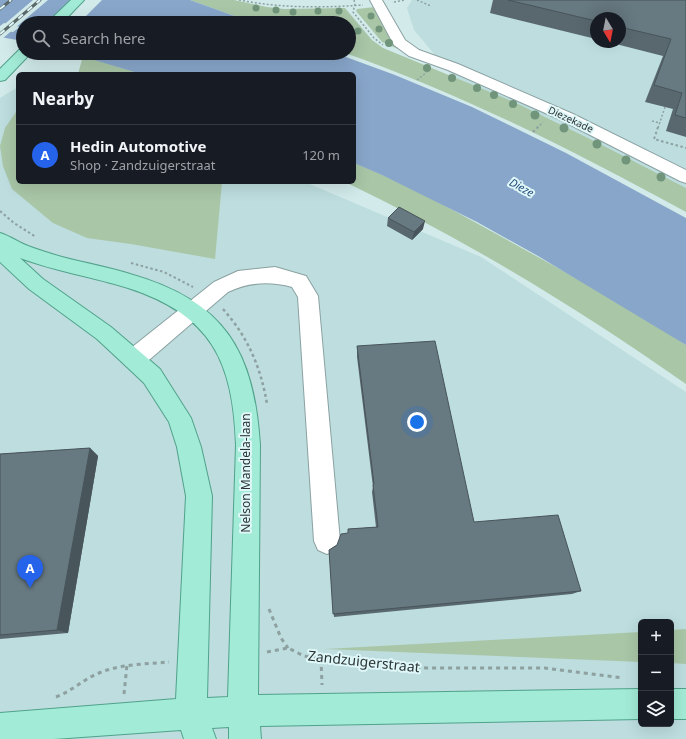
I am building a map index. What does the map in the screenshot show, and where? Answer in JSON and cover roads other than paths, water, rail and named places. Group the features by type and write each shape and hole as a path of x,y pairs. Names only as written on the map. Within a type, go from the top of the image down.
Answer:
{"main road":[{"path":"61,16 78,0"},
{"path":"0,76 17,60"},
{"name":"Nelson Mandela-laan","path":"0,240 15,249 34,257 130,280 152,288 193,311 207,323 220,340 236,367 244,399 247,453 243,655 244,725"},
{"path":"0,251 36,284 104,334 134,359 152,376 179,418 190,447 199,496 193,660 195,726"},
{"path":"0,728 244,725 638,704"},
{"path":"674,704 686,704"}],"street":[{"name":"Diezekade","path":"376,0 399,42 406,48 429,60 453,67 567,117 686,177"},
{"name":"Diezekade","path":"389,0 414,40 453,67"},
{"path":"134,359 221,287 238,279 275,275 299,281 308,296 327,542"}],"water":[{"path":"0,0 190,0 235,16 16,16 16,26 4,23 0,26"},
{"path":"0,30 13,32 16,30 16,40 0,37"},
{"name":"Dieze","path":"94,60 354,60 395,75 472,107 566,153 686,218 686,345 538,256 477,222 382,175 356,164 356,72 134,72"}],"railway":[{"path":"0,9 11,0"},
{"path":"21,16 40,0"},
{"path":"0,34 16,20"}],"place":[{"name":"Hedin Automotive","path":"30,588"}]}
